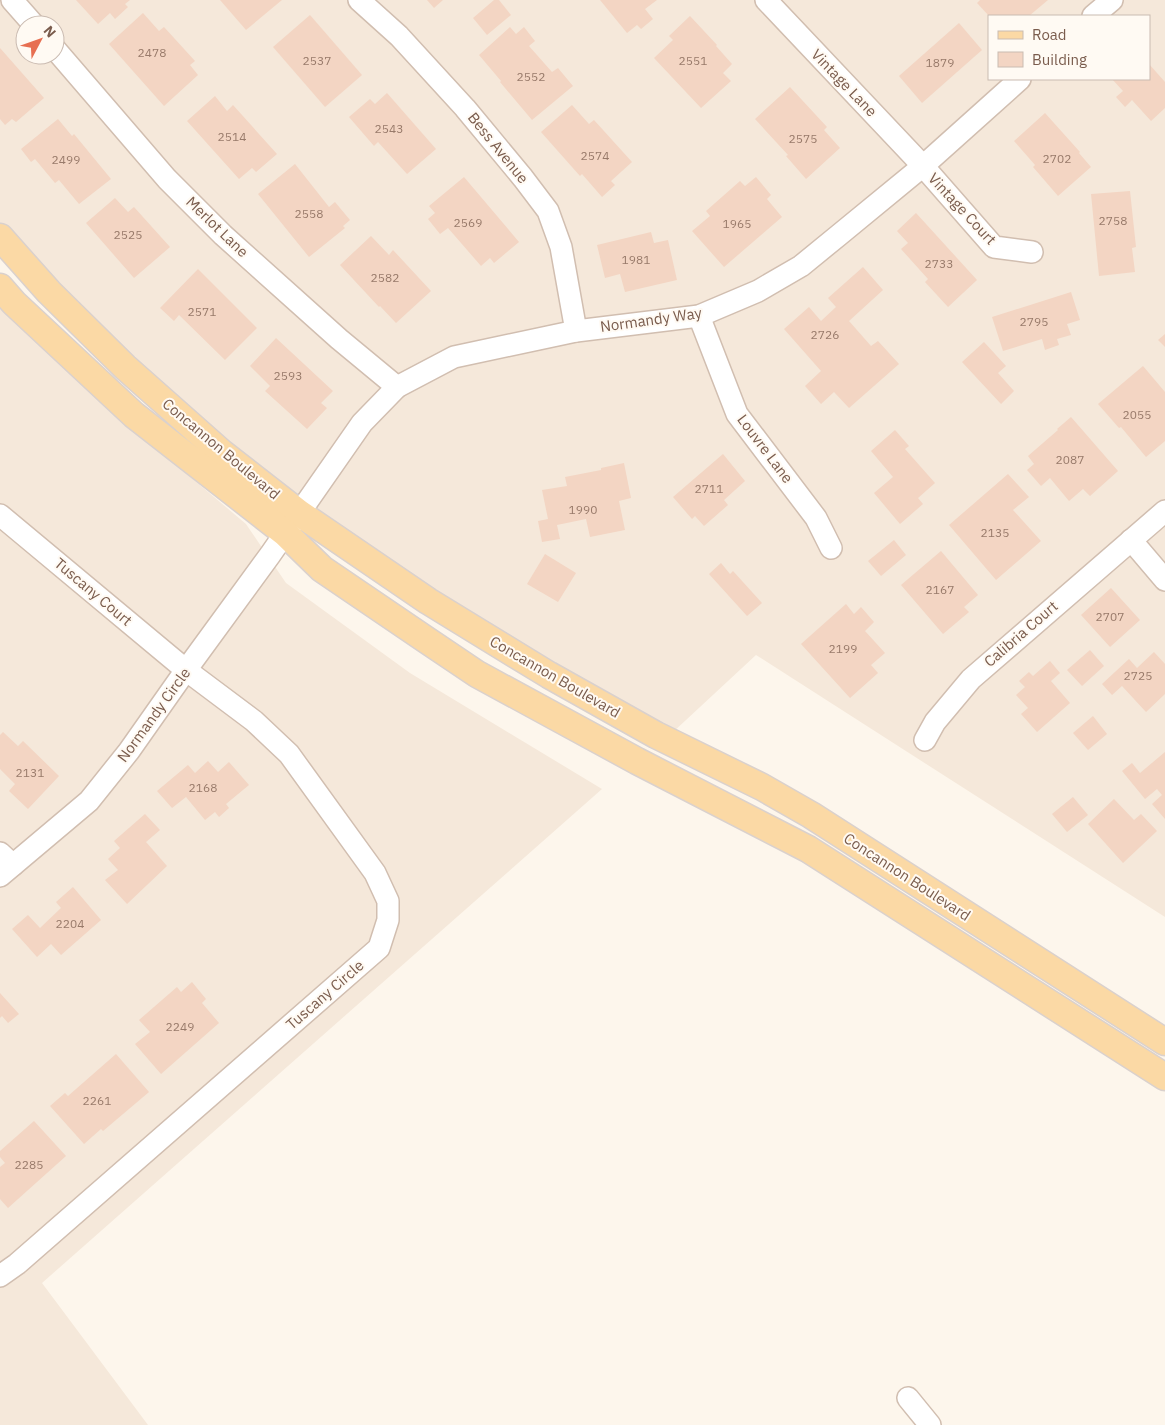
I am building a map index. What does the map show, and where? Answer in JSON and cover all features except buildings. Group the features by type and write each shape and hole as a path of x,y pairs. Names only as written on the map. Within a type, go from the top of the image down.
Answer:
{"main road":[{"name":"Concannon Boulevard","path":"0,237 49,292 125,367 222,453 292,523 322,569 477,674 637,761 808,849 1165,1077"},
{"name":"Concannon Boulevard","path":"0,287 14,304 134,415 292,523 428,601 549,676 656,735 762,787 811,815 1165,1042"}],"street":[{"path":"12,0 25,15"},
{"name":"Bess Avenue","path":"359,0 399,36 465,108 548,211 561,247 576,331"},
{"name":"Vintage Lane","path":"766,0 923,166"},
{"path":"1094,15 1112,0"},
{"name":"Merlot Lane","path":"65,61 167,179 224,235 397,387"},
{"name":"Normandy Way","path":"292,523 362,423 397,387 454,356 576,331 699,316 758,291 801,266 923,166 1019,80"},
{"name":"Vintage Court","path":"923,166 994,247 1032,252"},
{"name":"Louvre Lane","path":"699,316 737,414 816,518 831,548"},
{"name":"Calibria Court","path":"925,740 935,722 971,679 1165,511"},
{"name":"Tuscany Court","path":"0,515 186,670"},
{"name":"Normandy Circle","path":"4,865 89,801 129,751 292,523"},
{"path":"1131,540 1165,580"},
{"name":"Tuscany Circle","path":"0,1276 24,1258 379,948 388,920 388,901 375,873 289,754 254,721 186,670"},
{"path":"908,1398 930,1425"}],"shaded area":[{"path":"0,0 1165,0 1165,917 756,655 672,733 492,628 342,531 207,425 142,367 32,259 0,224"},
{"path":"0,298 47,349 162,453 246,524 286,583 410,673 602,789 42,1283 148,1425 0,1425"}]}
